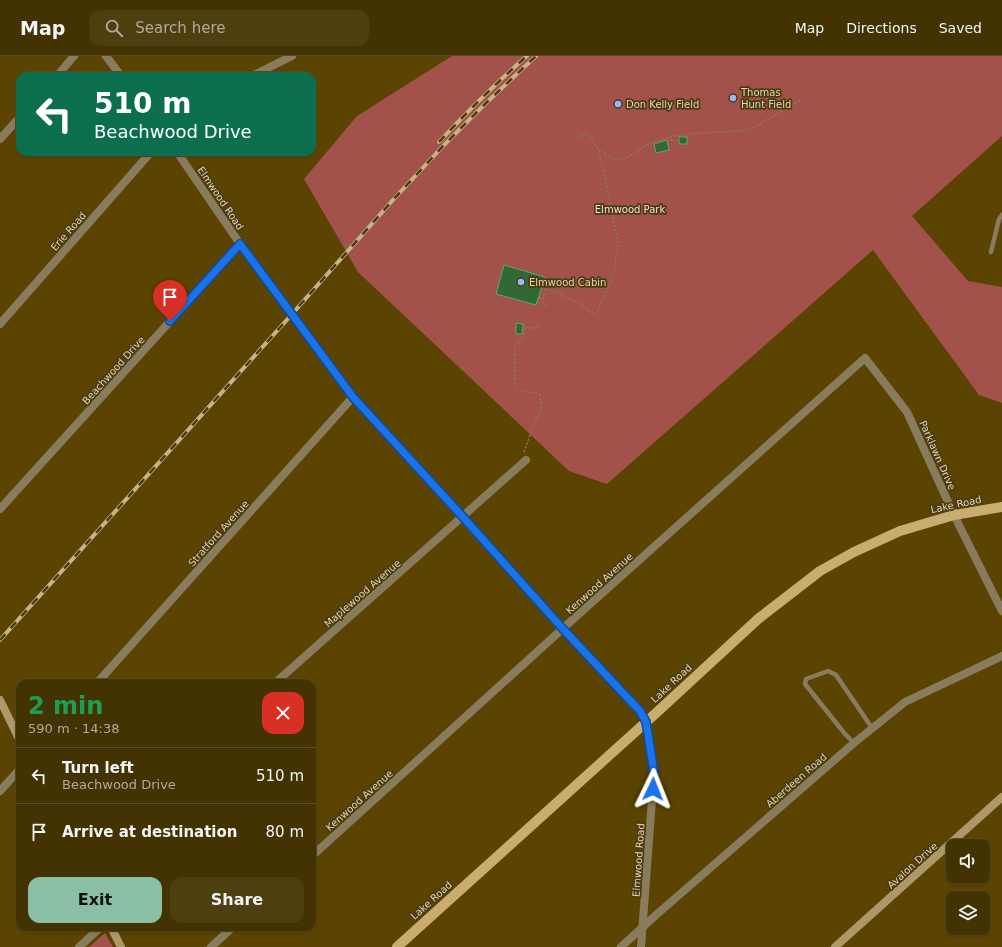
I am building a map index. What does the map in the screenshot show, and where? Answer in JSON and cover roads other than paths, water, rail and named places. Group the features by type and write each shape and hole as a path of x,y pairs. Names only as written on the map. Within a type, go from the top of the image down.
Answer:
{"main road":[{"name":"Lake Road","path":"397,947 758,619 820,571 854,552 900,531 954,515 1002,507"}],"street":[{"path":"60,72 74,56"},
{"path":"106,56 118,72"},
{"path":"260,72 292,56"},
{"path":"0,139 16,121"},
{"name":"Erie Road","path":"0,324 147,156"},
{"name":"Elmwood Road","path":"180,156 240,244 353,397 563,629 640,711 646,722 654,773 641,947"},
{"name":"Beachwood Drive","path":"0,509 240,244"},
{"name":"Parklawn Drive","path":"865,358 908,412 954,515 1002,612"},
{"name":"Kenwood Avenue","path":"316,852 865,358"},
{"name":"Stratford Avenue","path":"101,679 353,397"},
{"name":"Maplewood Avenue","path":"280,679 463,517 524,457"},
{"name":"Aberdeen Road","path":"621,947 854,743 905,702 1002,656"},
{"path":"0,700 16,733"},
{"path":"0,791 16,773"},
{"name":"Avalon Drive","path":"835,947 1002,798"},
{"path":"79,947 97,931"},
{"path":"113,931 121,947"},
{"path":"211,947 229,931"}],"lane":[{"path":"991,252 999,219 1002,215"},
{"path":"854,743 805,684 806,679 828,671 836,675 872,728"}],"railway":[{"path":"439,142 482,98 527,56"},
{"path":"0,640 392,201 444,145 536,56"}],"place":[{"name":"Thomas Hunt Field","path":"733,98"},
{"name":"Don Kelly Field","path":"618,104"},
{"name":"Elmwood Cabin","path":"521,282"}],"park label":[{"name":"Elmwood Park","path":"630,209"}]}
